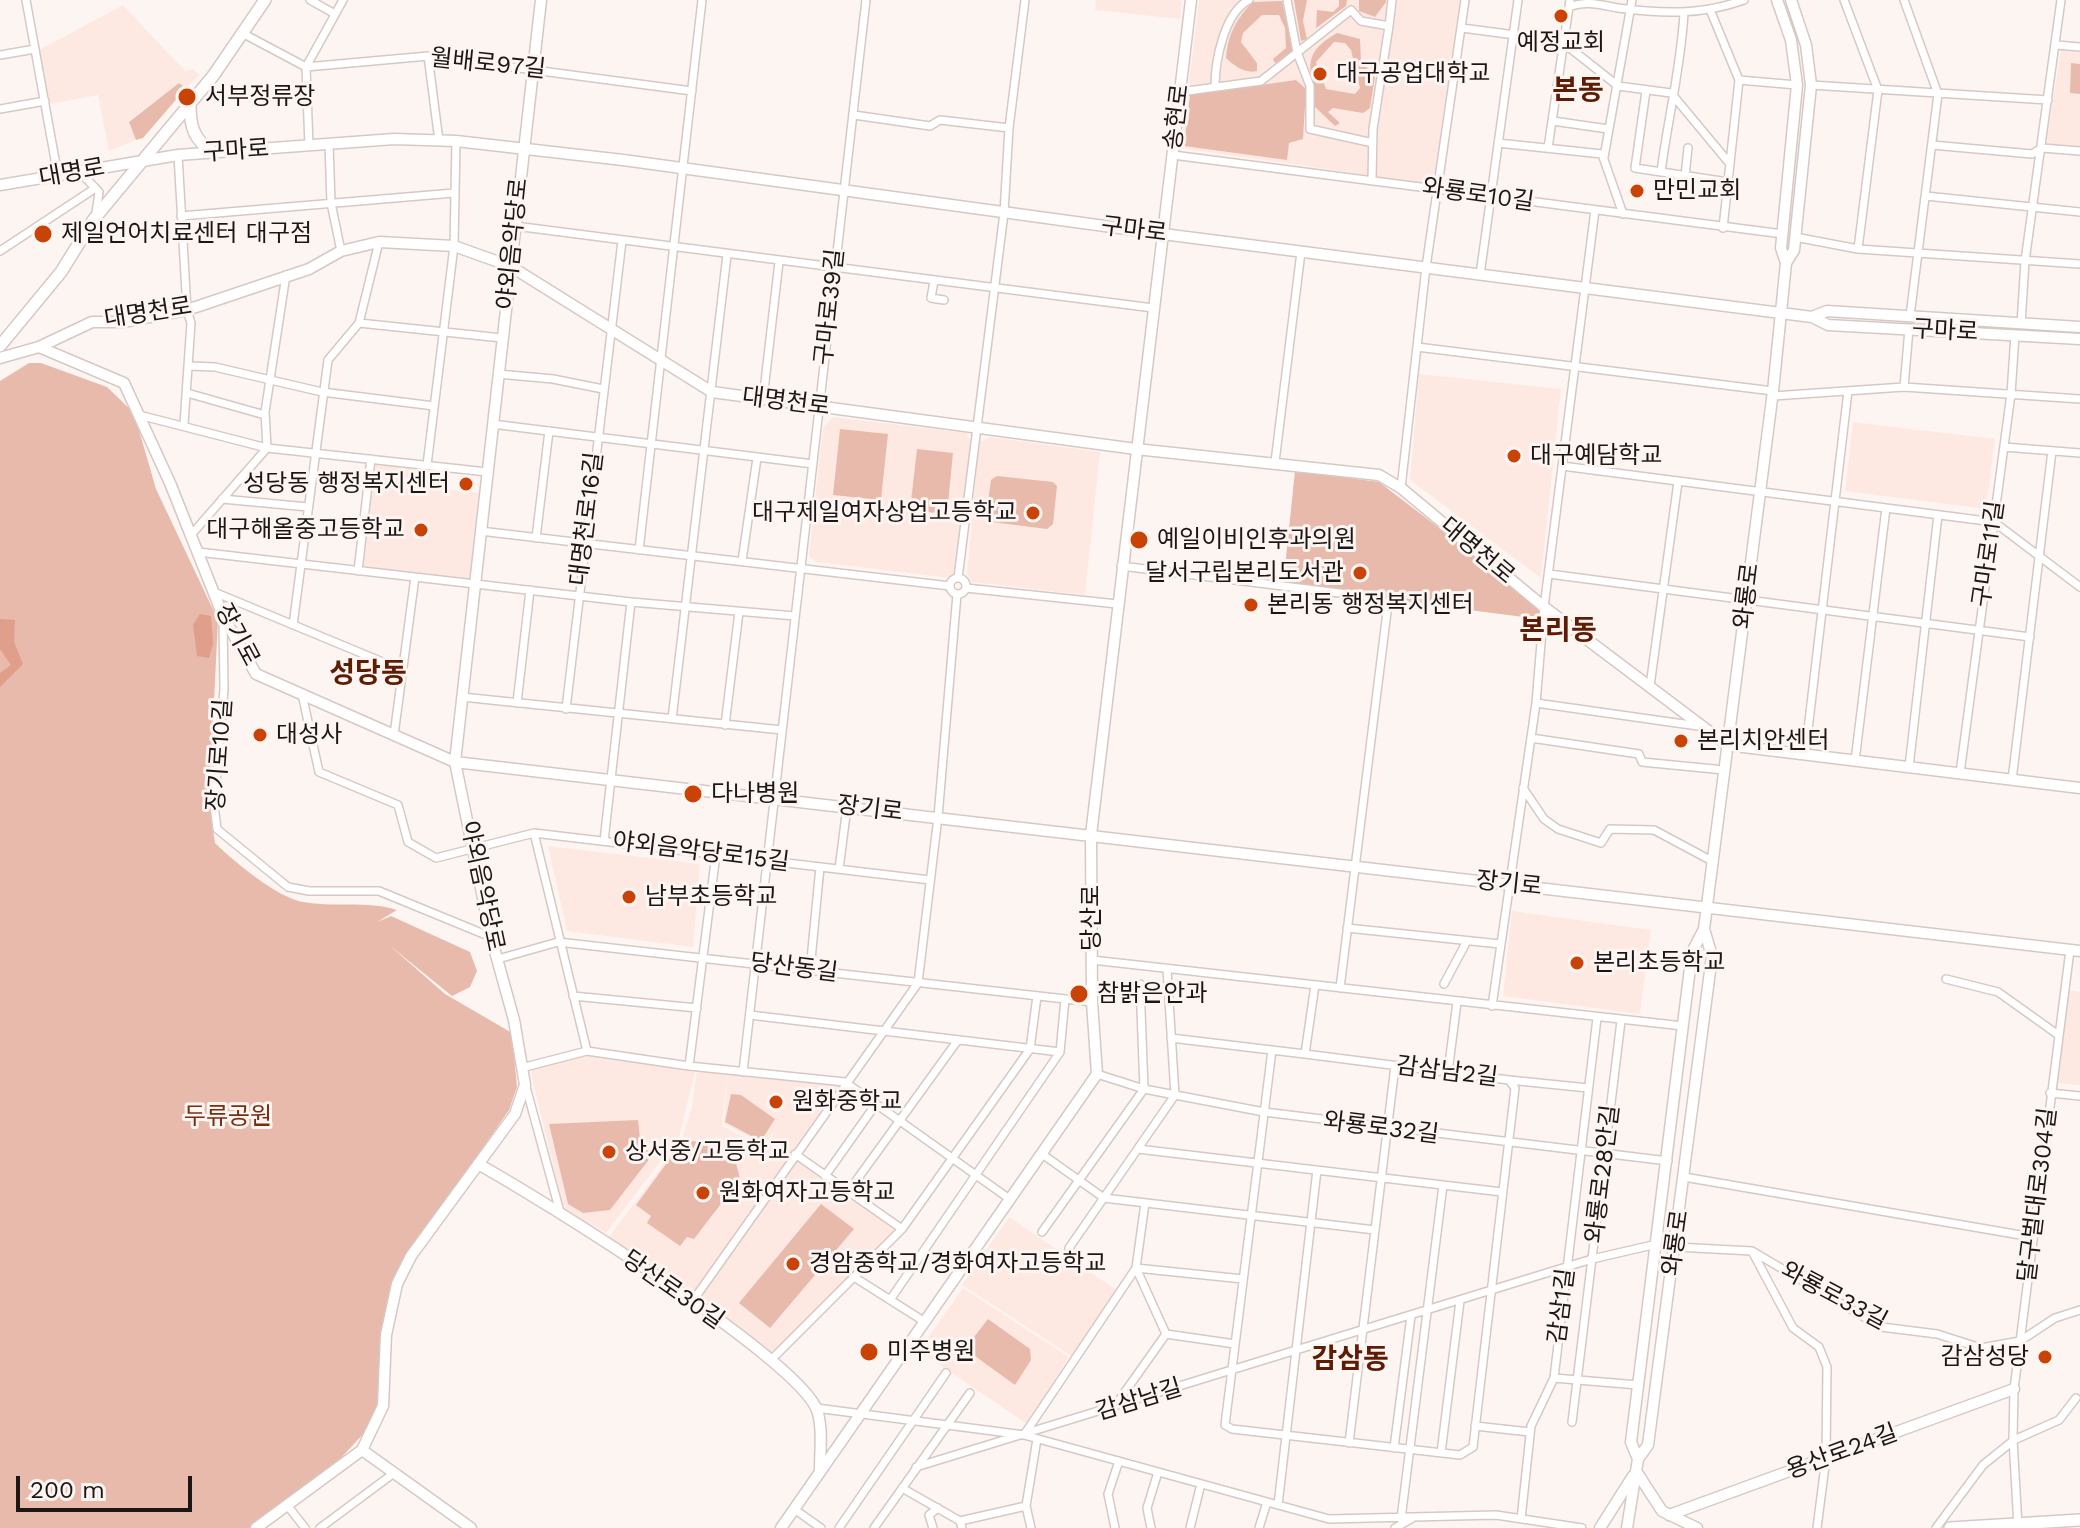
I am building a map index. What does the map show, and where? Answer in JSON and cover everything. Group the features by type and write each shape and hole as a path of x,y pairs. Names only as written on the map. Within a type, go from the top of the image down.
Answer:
{"main road":[{"path":"0,346 61,272 94,219 190,106 244,34 265,0"},
{"name":"야외음악당로","path":"256,1528 362,1450 383,1406 386,1335 397,1284 411,1256 515,1114 525,1085 525,1067 491,937 455,762 541,0"},
{"name":"송현로","path":"1163,234 1191,0"},
{"name":"와룡로","path":"1777,0 1791,40 1797,85 1781,248 1786,263"},
{"name":"와룡로","path":"1638,1459 1631,1442 1692,952 1704,929 1773,394 1786,263 1794,250 1811,85 1806,45 1791,0"},
{"path":"190,106 190,123 199,143 214,153"},
{"name":"구마로","path":"144,160 394,139 456,141 684,168 1004,213 1812,317 1828,325 2080,339"},
{"name":"대명로","path":"0,185 144,160"},
{"name":"당산로","path":"1097,1074 1092,1002 1091,835 1163,234"},
{"name":"대명천로","path":"0,358 39,347 92,322 123,322 187,310 309,269 341,251 379,242 454,246 510,266 712,392 1136,449 1379,475 1401,488 1544,607 1727,745 2080,788"},
{"name":"구마로","path":"1812,317 1827,311 2080,327"},
{"name":"장기로","path":"39,347 124,383 223,616 256,674 455,762 2075,950"},
{"name":"와룡로","path":"1627,1528 1638,1459 1648,1445 1676,1247 1712,956 1704,929"},
{"path":"781,1528 1097,1074"},
{"name":"당산로30길","path":"478,1164 560,1212 692,1302 797,1381 816,1408"},
{"name":"용산로24길","path":"1669,1515 2014,1389"},
{"path":"816,1408 820,1471"},
{"path":"362,1450 471,1528"},
{"path":"1600,1528 1636,1471 1656,1506 1697,1528"},
{"path":"1950,1528 2080,1520"}],"street":[{"path":"26,0 58,176"},
{"path":"309,146 306,67 343,0"},
{"path":"639,550 702,0"},
{"name":"구마로39길","path":"743,1072 866,0"},
{"path":"950,586 958,578 978,428 1025,0"},
{"path":"1215,87 1215,74 1230,22 1240,4 1249,0"},
{"path":"1287,0 1297,52 1310,86 1310,129 1373,143"},
{"path":"1180,92 1261,81 1351,10 1352,0"},
{"path":"1372,181 1373,143 1392,0"},
{"path":"1401,488 1426,267 1465,0"},
{"path":"1480,275 1518,0"},
{"path":"1548,148 1569,3 1631,4 1684,13 1711,12 1744,0"},
{"path":"1844,0 1878,90 1858,249"},
{"path":"1904,0 1938,94 1910,316"},
{"path":"2021,324 2025,261 2061,0"},
{"path":"314,1 335,14"},
{"path":"1603,159 1631,4"},
{"path":"1351,10 1361,21 1389,26"},
{"path":"1711,12 1739,80 1723,228"},
{"path":"1661,172 1671,93 1681,70 1684,13"},
{"path":"1462,28 1565,42 1618,86 1671,93 1730,164"},
{"path":"244,34 306,67"},
{"path":"2057,45 2080,47"},
{"path":"0,55 35,49"},
{"path":"428,56 439,141"},
{"name":"월배로97길","path":"306,67 428,56 692,91"},
{"path":"1739,80 1797,85"},
{"path":"1811,85 2048,100"},
{"path":"1646,91 1635,168 1728,182"},
{"path":"0,109 45,101"},
{"path":"854,115 930,126 940,120 1009,128"},
{"path":"1553,121 1608,129"},
{"path":"427,465 454,246 456,141"},
{"path":"1498,143 1602,154 1623,214"},
{"path":"329,144 331,203 341,251"},
{"path":"1932,145 2032,154 2042,148 2080,151"},
{"path":"1685,176 1688,148"},
{"path":"178,155 187,310 191,323 184,424"},
{"name":"와룡로10길","path":"1173,155 1783,234"},
{"path":"80,172 100,197 94,219"},
{"path":"0,251 94,189"},
{"path":"181,216 454,193"},
{"path":"1926,196 2032,210 2080,212"},
{"path":"1492,1006 1536,703 1544,607 1595,210"},
{"path":"515,226 1153,308"},
{"path":"1795,237 1858,249 2080,264"},
{"path":"610,329 622,241"},
{"path":"293,625 328,360 359,323 379,242"},
{"path":"1275,462 1301,252"},
{"path":"672,719 727,255"},
{"path":"763,399 779,262"},
{"path":"191,535 267,448 265,415 286,275"},
{"path":"934,281 931,298 944,300"},
{"path":"359,323 502,338"},
{"name":"대명천로16길","path":"566,709 610,329"},
{"path":"1904,387 1909,329"},
{"name":"구마로11길","path":"1960,773 2011,394 2015,335"},
{"path":"1417,347 1773,394 1904,387 2080,399"},
{"path":"189,366 215,367 322,392 434,406"},
{"path":"498,374 603,389"},
{"path":"1805,755 1848,391"},
{"path":"187,393 265,415"},
{"path":"139,415 184,424 267,448 487,472"},
{"path":"492,424 813,464"},
{"path":"536,538 549,431"},
{"path":"2004,447 2080,453"},
{"path":"2012,780 2052,451"},
{"path":"742,561 757,458"},
{"path":"358,571 371,459"},
{"path":"1562,466 1994,522 2080,587"},
{"path":"1650,686 1678,482"},
{"path":"222,499 308,507"},
{"path":"1855,761 1886,508"},
{"path":"1909,767 1938,515"},
{"path":"480,531 950,586 957,594 966,588 1117,604"},
{"path":"198,552 631,602 795,616"},
{"path":"1121,566 1372,597 1387,612 1340,988"},
{"path":"1549,574 2030,637"},
{"path":"394,735 415,577"},
{"path":"958,578 964,580 966,588"},
{"path":"517,703 530,590"},
{"path":"214,592 402,670"},
{"name":"장기로","path":"938,817 957,594"},
{"path":"604,841 631,602"},
{"path":"725,725 739,612"},
{"name":"장기로10길","path":"223,616 224,689 214,805 217,829 288,887 309,891 379,891 491,937"},
{"name":"야외음악당로15길","path":"302,694 319,772 398,805 408,842 436,858 534,833 930,880"},
{"path":"462,697 782,730"},
{"path":"1536,703 1698,726"},
{"path":"1531,738 1639,754 1642,762 1724,770"},
{"path":"1523,788 1544,819 1558,829 1601,843 1610,829 1654,830 1712,861"},
{"path":"839,869 847,807"},
{"path":"692,1302 918,983 938,817"},
{"path":"534,833 558,942 587,1051"},
{"path":"689,1066 716,854"},
{"path":"810,970 820,867"},
{"path":"1347,928 1500,944"},
{"path":"1444,984 1467,941"},
{"name":"당산동길","path":"498,959 558,942 1092,1002"},
{"name":"달구벌대로304길","path":"2018,1526 2013,1441 2014,1389 2057,1034 2075,950"},
{"path":"1092,960 1683,1026"},
{"path":"1069,1248 1175,1095 1167,969"},
{"path":"1946,979 1998,992 2057,1034"},
{"path":"1042,1232 1144,1089 1140,984"},
{"path":"1305,1054 1315,985"},
{"path":"573,996 697,1008"},
{"path":"771,1360 902,1229 1030,1049 1037,996"},
{"path":"890,1300 1060,1052 1065,999"},
{"path":"1448,1072 1457,1002"},
{"path":"750,1015 1060,1052"},
{"name":"감삼1길","path":"1521,1519 1530,1432 1554,1378 1597,1018"},
{"name":"와룡로28안길","path":"1572,1422 1621,1021"},
{"name":"감삼남2길","path":"1171,1038 1509,1080 1515,1088 1475,1426"},
{"path":"848,1192 958,1040"},
{"path":"1272,1050 1225,1425 1232,1429 1460,1455 1473,1447 1475,1426 1530,1432"},
{"path":"525,1067 587,1051 689,1066 845,1082 1011,1200"},
{"path":"1349,1443 1395,1066"},
{"name":"와룡로32길","path":"1097,1074 1144,1089 1264,1112 1668,1161"},
{"path":"1509,1080 1588,1088"},
{"path":"525,1085 560,1212"},
{"path":"2050,1093 2080,1096"},
{"path":"825,1176 876,1104"},
{"path":"1138,1149 1502,1192"},
{"path":"795,1154 902,1229"},
{"path":"1042,1154 1104,1198 1375,1230"},
{"path":"1278,1505 1317,1170"},
{"path":"1684,1177 2032,1237"},
{"path":"1401,1519 1443,1185"},
{"path":"1024,1435 1136,1268 1145,1203"},
{"name":"감삼남길","path":"916,1467 1592,1259 1657,1244"},
{"name":"와룡로33길","path":"1676,1247 1752,1251 1881,1327 1937,1334 1981,1348 2020,1341 2055,1318 2080,1310"},
{"path":"1752,1251 1793,1328 1819,1347 1827,1367 1826,1458 1817,1528"},
{"path":"1136,1268 1243,1279"},
{"path":"1136,1268 1166,1334"},
{"path":"854,1277 925,1322"},
{"path":"1441,1453 1460,1301"},
{"path":"1394,1448 1411,1316"},
{"path":"1166,1334 1235,1344"},
{"path":"1114,1407 1166,1334"},
{"path":"839,1528 946,1373"},
{"path":"1554,1378 1638,1385"},
{"path":"874,1528 970,1393"},
{"path":"1936,1528 1983,1465 2013,1441 2059,1420 2076,1398"},
{"path":"816,1408 1024,1435 1329,1519 1496,1515 1582,1528"},
{"path":"1031,1528 1026,1506 1037,1439"},
{"path":"1115,1528 1108,1494 1119,1461"},
{"path":"1151,1528 1147,1508 1158,1472"},
{"path":"320,1528 394,1473"},
{"path":"1190,1528 1201,1484"},
{"path":"902,1488 961,1524 1026,1506"},
{"path":"1259,1528 1267,1502"},
{"path":"287,1505 305,1528"},
{"path":"933,1528 929,1515 938,1508"},
{"path":"794,1509 821,1528"},
{"path":"1395,1528 1413,1518"},
{"path":"1413,1518 1416,1528"}],"shaded area":[{"path":"1096,0 1182,0 1180,19 1095,10"},
{"name":"대구공업대학교","path":"1199,0 1460,0 1436,185 1181,148"},
{"name":"서부정류장","path":"123,5 185,71 192,69 200,75 186,88 179,83 129,121 136,140 109,151 98,95 50,104 39,50"},
{"path":"2061,49 2080,51 2080,147 2046,145"},
{"name":"대구예담학교","path":"1419,374 1561,389 1541,578 1410,480"},
{"path":"833,417 966,433 971,442 955,572 950,578 816,562 809,556 823,428"},
{"path":"1853,422 1995,439 1986,509 1845,491"},
{"name":"대구제일여자상업고등학교","path":"990,437 1100,452 1085,595 972,582 967,574 979,442"},
{"name":"대구해올중고등학교","path":"375,464 445,472 444,489 479,493 470,579 363,567"},
{"path":"200,614 211,616 213,644 209,658 197,656 193,625"},
{"path":"0,619 15,620 14,642 23,664 0,687 0,673 11,665 0,649"},
{"name":"남부초등학교","path":"548,846 700,864 693,947 567,931"},
{"name":"본리초등학교","path":"1512,911 1651,930 1640,1014 1503,996"},
{"path":"2067,990 2080,992 2080,1085 2057,1083"},
{"name":"상서중/고등학교","path":"592,1055 695,1072 679,1137 606,1233 563,1208 530,1069"},
{"name":"원화여자고등학교","path":"697,1071 838,1086 692,1299 609,1237 682,1139 692,1106","holes":["727,1077 724,1124 765,1145 775,1130 766,1148 722,1126"]},
{"name":"경암중학교/경화여자고등학교","path":"793,1161 798,1161 898,1230 776,1351 769,1352 699,1298"},
{"path":"1009,1217 1118,1291 1073,1357 962,1285"},
{"path":"963,1288 1069,1357 1027,1424 919,1351"}],"green space":[{"path":"1294,0 1307,0 1303,21 1307,39 1301,41"},
{"path":"1339,0 1347,0 1346,6 1316,28 1317,10 1333,12 1339,6"},
{"path":"1359,0 1386,2 1375,17 1359,11"},
{"path":"1282,1 1293,52 1275,63 1273,59 1286,48 1285,28 1279,15 1262,15 1243,33 1241,42 1257,63 1257,71 1244,70 1229,61 1226,58 1231,35 1247,8 1253,2"},
{"path":"1337,33 1360,39 1361,61 1375,77 1370,108 1363,113 1333,108 1328,112 1340,123 1335,126 1313,105 1311,63 1317,48","holes":["1334,42 1345,43 1351,50 1360,88 1355,94 1326,89 1316,62"]},
{"path":"2071,63 2080,64 2080,94 2070,93"},
{"path":"1296,80 1306,89 1303,139 1289,143 1287,160 1184,146 1190,95"},
{"path":"179,83 186,88 143,138 136,140 129,122"},
{"name":"두류공원","path":"29,363 41,363 107,387 134,413 156,489 218,620 209,803 215,843 256,878 281,894 315,904 373,905 397,910 377,922 391,916 470,952 477,971 470,987 452,996 389,945 445,994 512,1033 517,1087 509,1110 410,1253 395,1282 382,1335 378,1403 366,1431 340,1459 249,1528 0,1528 0,381"},
{"path":"840,429 888,434 881,500 833,495"},
{"path":"917,449 953,453 947,514 910,510"},
{"path":"1295,471 1379,482 1541,606 1539,619 1283,586"},
{"path":"997,476 1053,482 1057,486 1053,524 1047,529 992,522 986,516 991,480"},
{"path":"731,1094 741,1095 775,1119 761,1141 725,1122"},
{"path":"638,1120 641,1148 654,1153 610,1210 583,1213 568,1204 549,1124"},
{"path":"688,1141 704,1142 736,1163 740,1179 694,1239 687,1237 680,1246 647,1223 651,1216 636,1205 680,1145"},
{"path":"821,1204 854,1229 770,1328 739,1303"},
{"path":"988,1319 1030,1349 1031,1360 1015,1385 968,1351 967,1346"}],"place":[{"name":"예정교회","path":"1561,16"},
{"name":"대구공업대학교","path":"1320,74"},
{"name":"서부정류장","path":"187,97"},
{"name":"만민교회","path":"1637,191"},
{"name":"제일언어치료센터 대구점","path":"43,234"},
{"name":"대구예담학교","path":"1514,456"},
{"name":"성당동 행정복지센터","path":"466,484"},
{"name":"대구제일여자상업고등학교","path":"1033,513"},
{"name":"대구해올중고등학교","path":"421,530"},
{"name":"예일이비인후과의원","path":"1139,540"},
{"name":"달서구립본리도서관","path":"1360,573"},
{"name":"본리동 행정복지센터","path":"1251,605"},
{"name":"대성사","path":"260,735"},
{"name":"본리치안센터","path":"1681,741"},
{"name":"다나병원","path":"693,794"},
{"name":"남부초등학교","path":"629,897"},
{"name":"본리초등학교","path":"1577,963"},
{"name":"참밝은안과","path":"1079,994"},
{"name":"원화중학교","path":"776,1102"},
{"name":"상서중/고등학교","path":"609,1152"},
{"name":"원화여자고등학교","path":"703,1193"},
{"name":"경암중학교/경화여자고등학교","path":"793,1264"},
{"name":"미주병원","path":"869,1352"},
{"name":"감삼성당","path":"2045,1357"}],"district":[{"name":"본동","path":"1578,91"},
{"name":"본리동","path":"1558,631"},
{"name":"성당동","path":"368,674"},
{"name":"감삼동","path":"1350,1360"}]}
